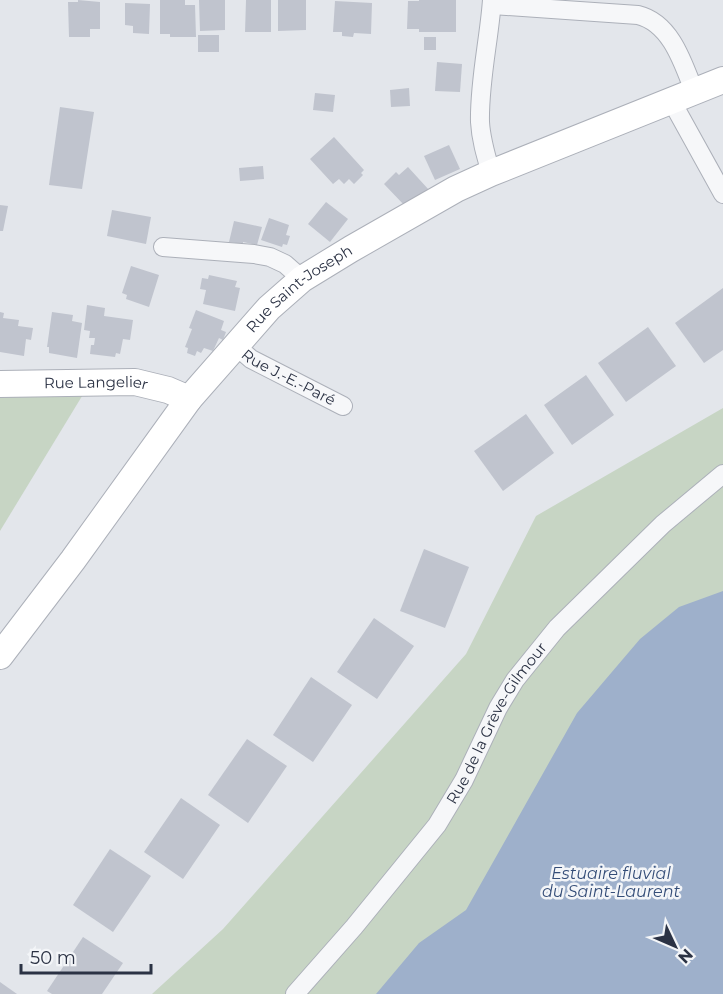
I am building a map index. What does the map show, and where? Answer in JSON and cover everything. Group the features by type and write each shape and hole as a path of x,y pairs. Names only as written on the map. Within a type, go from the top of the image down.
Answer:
{"street":[{"path":"491,173 483,148 480,123 492,3 639,15 649,18 665,32 682,60 683,95 723,194"},
{"name":"Rue Saint-Joseph","path":"0,656 73,561 189,399 269,308 302,279 456,189 723,80"},
{"path":"164,247 270,257 285,264 302,279"},
{"name":"Rue J.-E.-Paré","path":"235,345 251,359 343,406"},
{"name":"Rue Langelier","path":"0,384 135,382 168,390 189,399"},
{"name":"Rue de la Grève-Gilmour","path":"295,994 354,927 437,825 464,780 498,708 515,680 557,628 663,524 723,474"}],"green space":[{"path":"90,383 0,531 0,384"},
{"path":"723,408 723,994 152,994 223,929 466,654 536,516"}],"water":[{"name":"Estuaire fluvial du Saint-Laurent","path":"723,591 723,994 376,994 419,943 466,910 577,713 640,639 679,607"}],"building":[{"path":"78,0 100,2 100,29 90,29 90,37 69,37 68,2 78,2"},
{"path":"160,0 185,0 185,5 195,5 196,37 170,37 170,34 160,34"},
{"path":"199,0 225,0 225,30 200,31"},
{"path":"246,0 271,0 271,32 245,32"},
{"path":"278,0 306,0 306,30 278,31"},
{"path":"456,0 456,32 419,32 419,29 407,29 408,1"},
{"path":"335,1 372,3 371,34 354,33 353,37 342,36 342,32 333,32"},
{"path":"125,3 150,4 149,34 133,33 133,26 125,25"},
{"path":"198,35 219,35 219,52 198,52"},
{"path":"424,37 436,37 436,50 424,50"},
{"path":"437,62 462,64 460,92 435,91"},
{"path":"409,88 410,106 391,107 390,90"},
{"path":"315,93 335,95 333,112 313,110"},
{"path":"60,107 94,112 82,189 49,185"},
{"path":"334,137 364,170 361,173 363,175 354,184 349,179 344,184 339,179 333,184 310,159"},
{"path":"449,145 460,169 435,180 424,156"},
{"path":"263,166 264,179 240,181 239,168"},
{"path":"408,167 429,190 418,199 416,196 405,206 384,184 396,172 399,175"},
{"path":"326,202 348,219 330,242 308,224"},
{"path":"0,205 8,206 3,231 0,231"},
{"path":"112,210 151,217 146,244 107,236"},
{"path":"269,218 289,225 286,235 290,236 287,245 283,244 282,247 261,240"},
{"path":"234,221 262,227 257,245 229,242"},
{"path":"131,266 159,275 149,307 126,299 127,295 122,293"},
{"path":"209,275 237,281 235,287 240,288 235,311 203,304 206,290 200,289 202,278 208,279"},
{"path":"723,288 723,350 704,363 675,323"},
{"path":"87,305 105,308 104,316 133,320 130,340 123,339 120,354 116,353 115,357 90,354 95,338 89,338 90,331 84,330"},
{"path":"196,310 224,321 221,330 226,332 223,340 219,338 213,351 204,348 201,353 197,351 195,356 187,353 188,348 185,347"},
{"path":"0,312 4,313 3,318 19,320 18,326 33,328 31,340 26,339 24,356 0,352"},
{"path":"52,312 73,315 72,321 82,323 77,358 49,353 49,347 47,347"},
{"path":"648,327 676,366 626,402 598,363"},
{"path":"586,375 614,415 572,445 544,405"},
{"path":"526,414 554,453 503,491 474,451"},
{"path":"424,549 469,567 445,628 400,611"},
{"path":"374,618 414,646 377,699 337,672"},
{"path":"311,677 352,705 313,762 273,735"},
{"path":"247,739 287,766 248,823 208,795"},
{"path":"181,798 220,825 183,879 144,852"},
{"path":"110,849 151,876 113,932 73,905"},
{"path":"83,937 123,963 102,994 52,994 47,991"},
{"path":"0,982 17,994 0,994"}]}
